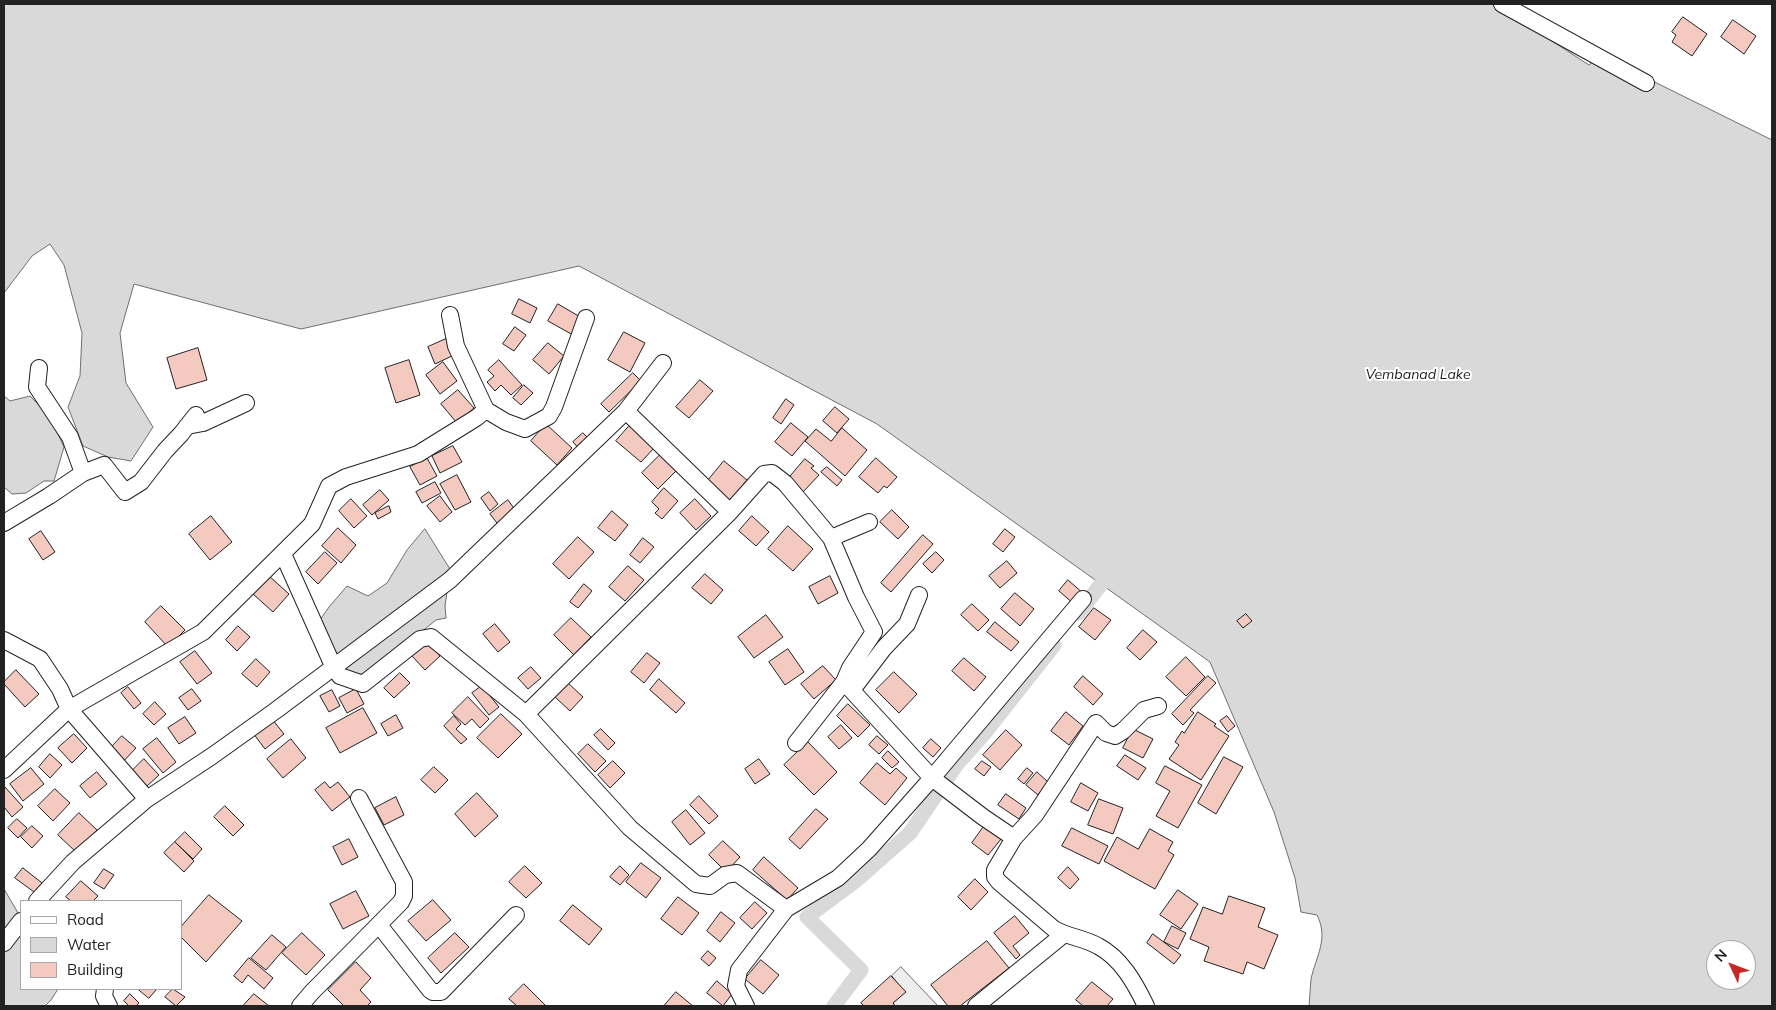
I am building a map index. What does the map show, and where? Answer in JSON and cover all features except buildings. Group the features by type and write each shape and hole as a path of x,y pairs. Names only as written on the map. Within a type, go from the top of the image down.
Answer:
{"street":[{"path":"1502,4 1646,83"},
{"path":"450,315 456,346 486,410 506,422 525,428 549,416 554,407 586,318"},
{"path":"38,900 73,862 146,799 212,756 275,711 450,580 626,411 663,363"},
{"path":"39,368 37,387 70,437 82,473"},
{"path":"4,523 82,473 104,465 125,492 141,482 192,421 203,423 246,403"},
{"path":"4,770 70,710 204,632 312,524 329,486 346,477 418,454 486,410"},
{"path":"626,411 730,512"},
{"path":"526,714 730,512 764,474 772,473 785,483 831,538 856,597 874,632 850,668 848,686 939,783 1014,838"},
{"path":"831,538 869,522"},
{"path":"283,554 334,668 340,676 363,684 420,639 431,637 526,714 630,828 696,884 710,886 724,875 737,873 786,909"},
{"path":"796,743 907,624 919,595"},
{"path":"746,1006 736,986 739,970 786,909 838,878 939,783 1083,599"},
{"path":"4,640 40,659 60,689 70,710 146,799"},
{"path":"1146,1006 1138,988 1119,962 1099,946 1078,937 1063,935 999,882 995,876 995,870 1014,838 1035,815 1096,723 1106,733 1115,736 1123,731 1144,710 1158,706"},
{"path":"300,1006 401,902 405,888 404,882 359,798"},
{"path":"379,925 430,990 436,993 441,992 516,915"},
{"path":"4,943 20,922"},
{"path":"976,1006 1063,935"},
{"path":"105,990 104,996 108,1006"}],"shaded area":[{"path":"901,967 938,1006 895,1006 893,1003 905,992 892,976"}],"water":[{"name":"Vembanad Lake","path":"4,4 1495,4 1589,65 1600,55 1772,140 1772,1006 1309,1006 1311,979 1322,940 1320,924 1317,915 1301,912 1295,878 1274,812 1210,662 877,424 579,266 301,329 134,284 120,333 126,383 153,427 131,461 108,457 83,446 68,407 80,376 82,333 64,265 50,244 32,256 4,293"},
{"path":"4,396 10,401 30,396 49,415 64,447 54,481 44,481 26,493 12,494 4,487"},
{"path":"425,529 453,574 338,661 317,624 347,586 368,596 387,583 407,550"},
{"path":"448,585 445,606 446,618 436,620 364,679 341,669"},
{"path":"4,889 20,916 20,990 57,990 45,1006 4,1006"}],"waterway":[{"path":"1079,613 1101,584"},
{"path":"834,1006 861,970 807,917 858,879 910,833 957,764 983,735 1054,645"}]}
